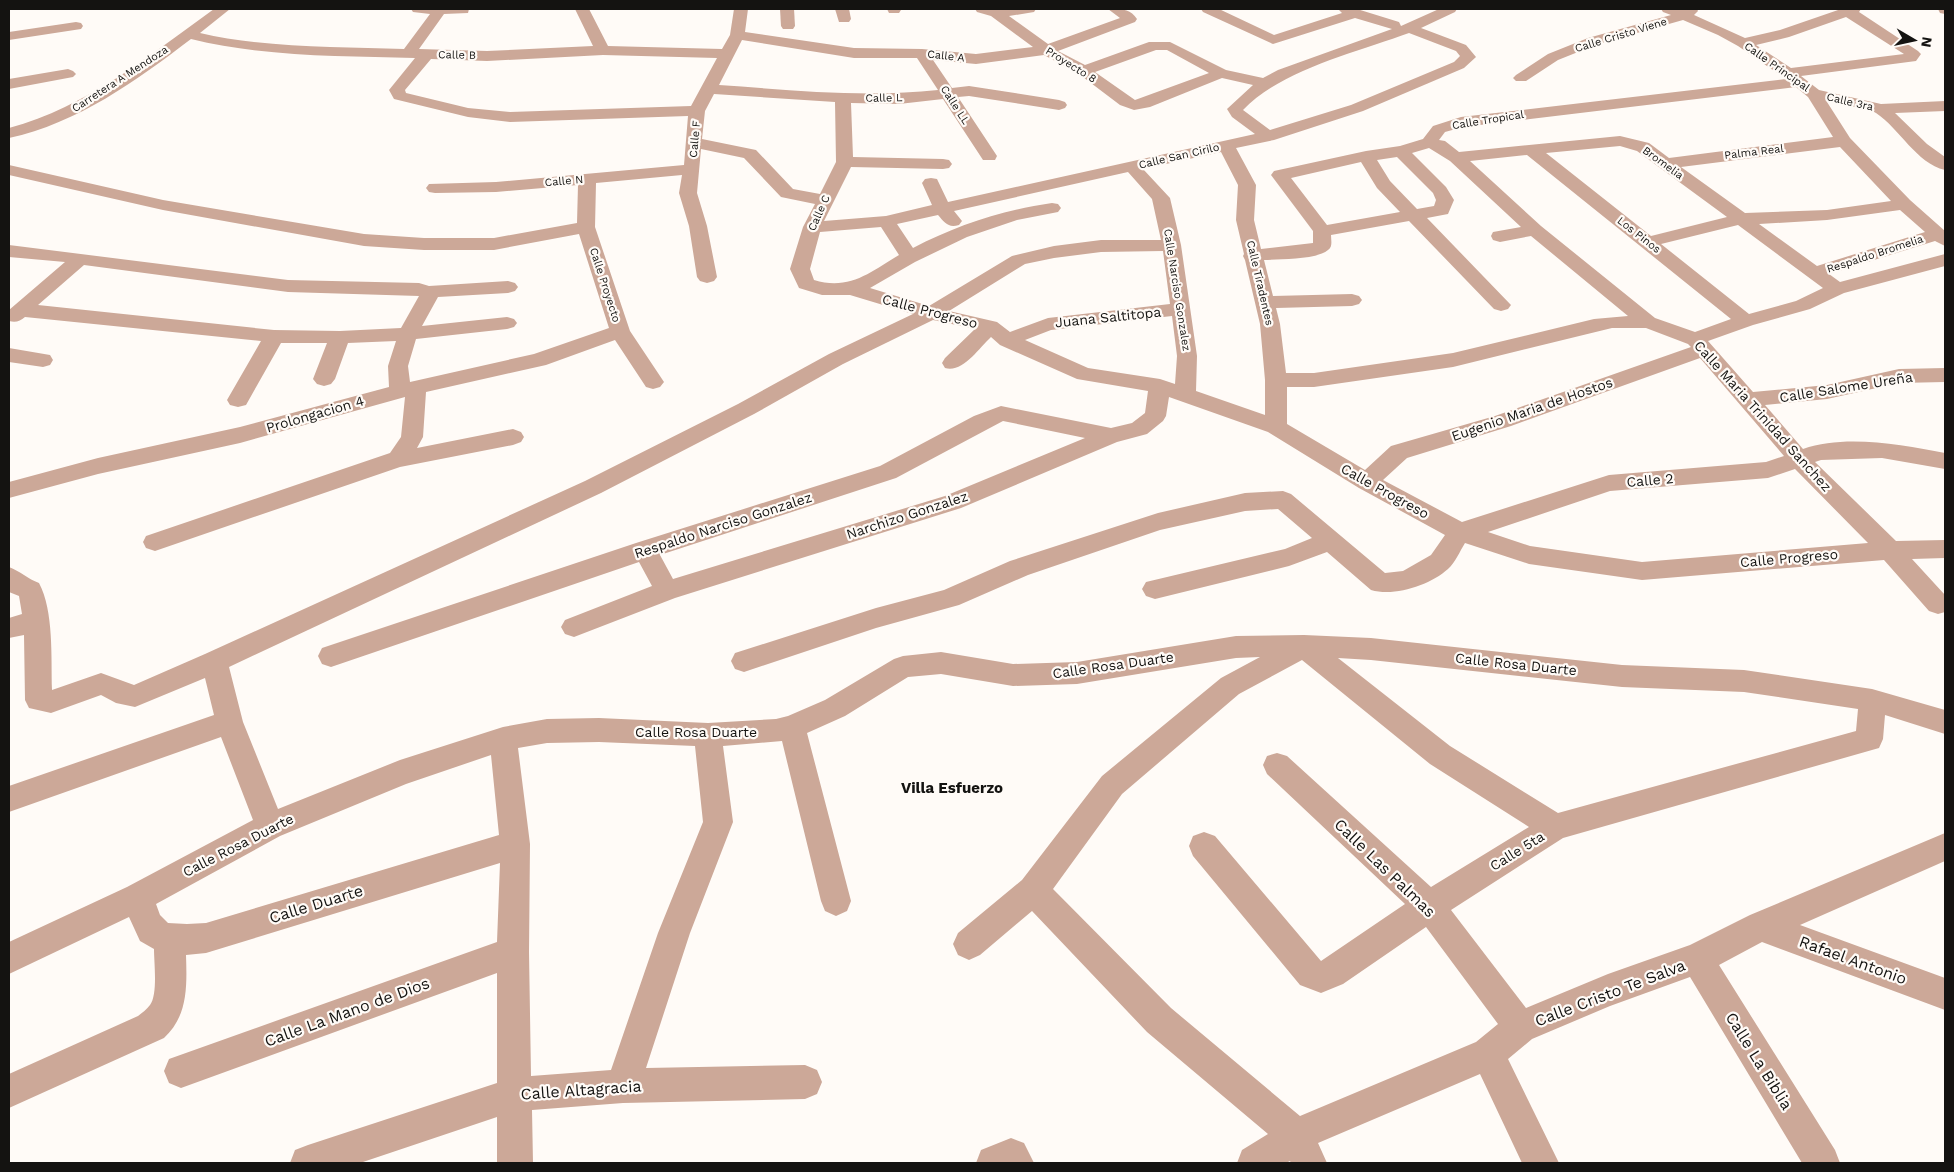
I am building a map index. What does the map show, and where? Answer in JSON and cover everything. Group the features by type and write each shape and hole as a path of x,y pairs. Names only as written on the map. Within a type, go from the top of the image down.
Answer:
{"street":[{"name":"Carretera A Mendoza","path":"12,132 59,116 94,98 223,9"},
{"path":"418,9 463,10"},
{"path":"582,9 603,50"},
{"name":"Calle F","path":"707,277 698,226 688,193 692,169 693,142 697,111 738,35 741,9"},
{"path":"787,9 788,26"},
{"path":"989,11 1029,9"},
{"name":"Calle A","path":"738,35 854,53 922,54 976,59 1046,50 1130,20 1129,17 1115,9"},
{"path":"1208,9 1273,40 1350,11 1402,27"},
{"path":"1268,136 1238,114 1235,109 1240,103 1283,73 1450,9"},
{"path":"408,54 440,10"},
{"path":"1743,43 1784,34 1850,10"},
{"name":"Calle Tropical","path":"1322,231 1280,175 1366,156 1401,151 1429,143 1439,129 1461,122 1794,77 1912,58 1913,54 1906,48 1850,10"},
{"name":"Proyecto 8","path":"989,11 1046,50 1084,71 1126,102 1134,105 1144,104 1221,73"},
{"name":"Calle Principal","path":"1681,11 1743,43 1794,77 1814,94 1844,141 1904,204 1941,237"},
{"name":"Calle Cristo Viene","path":"1521,78 1561,54 1593,41 1670,21 1681,11"},
{"path":"9,36 76,26"},
{"name":"Calle San Cirilo","path":"812,227 886,221 1268,136 1356,108 1459,65 1468,58 1461,48 1402,27"},
{"name":"Calle B","path":"188,34 220,42 315,51 487,56 603,50 728,54"},
{"path":"1084,71 1159,45 1175,48 1221,73 1267,84"},
{"name":"Calle LL","path":"922,54 989,156"},
{"path":"426,55 397,90 397,93 400,96 460,113 510,117 697,111"},
{"path":"9,84 68,74"},
{"name":"Calle L","path":"708,89 844,98 900,99 969,91 1059,105"},
{"name":"Calle 3ra","path":"1814,94 1881,109 1945,106"},
{"path":"844,98 846,162 943,164"},
{"path":"1881,109 1921,148 1945,165"},
{"name":"Bromelia","path":"1456,157 1620,141 1643,147 1739,220 1837,290"},
{"name":"Palma Real","path":"1665,164 1844,141"},
{"path":"693,142 750,154 786,193 824,200"},
{"name":"Calle Maria Trinidad Sanchez","path":"1429,143 1440,145 1456,157 1535,230 1648,322 1700,344 1799,460 1890,550 1938,604"},
{"name":"Calle Tiradentes","path":"1226,145 1247,185 1245,220 1252,256 1266,302 1270,324 1276,380 1276,427"},
{"name":"Los Pinos","path":"1531,150 1746,320"},
{"path":"1252,256 1313,250 1322,246 1322,231 1442,210 1445,200 1440,191 1401,151"},
{"path":"1366,156 1383,184 1501,305"},
{"name":"Calle C","path":"846,162 824,200 812,227 800,269 806,284 822,289 851,289"},
{"name":"Calle Narciso Gonzalez","path":"1132,167 1161,198 1172,245 1187,356 1185,394"},
{"name":"Calle N","path":"436,188 496,187 692,169"},
{"path":"9,170 163,205 364,240 424,244 494,244 586,227"},
{"name":"Calle Proyecto","path":"587,179 586,227 620,331 653,382"},
{"path":"931,183 942,209 963,232"},
{"path":"1649,242 1739,220 1827,215 1904,204"},
{"path":"851,289 863,285 910,257 987,221 1025,211 1052,208"},
{"path":"886,221 910,257"},
{"path":"1500,236 1535,230"},
{"name":"Respaldo Bromelia","path":"1814,273 1941,237"},
{"path":"9,577 19,586 30,590 36,621 39,700 50,702 101,684 126,696 135,696 214,662 593,488 746,409 836,359 931,313 1019,260 1054,252 1101,246 1172,245"},
{"path":"9,251 288,286 419,289 428,292 508,287"},
{"path":"13,308 37,296 80,259"},
{"name":"Eugenio Maria de Hostos","path":"1367,482 1399,452 1503,421 1700,344 1746,320 1803,306 1837,290 1944,264"},
{"name":"Calle Progreso","path":"851,289 931,313 990,326 1007,340 1084,374 1160,386 1276,427 1367,482 1460,532 1529,555 1642,571 1890,550 1945,549"},
{"path":"398,459 412,437 416,409 398,366 408,334 429,296 428,292"},
{"path":"1266,302 1352,300"},
{"path":"13,308 274,336 340,337 408,334 507,324"},
{"name":"Juana Saltitopa","path":"1007,340 1048,324 1182,309"},
{"path":"1276,380 1314,380 1453,360 1594,325 1612,322 1648,322"},
{"path":"952,363 990,326"},
{"name":"Prolongacion 4","path":"9,490 98,466 240,435 408,390 539,360 620,331"},
{"path":"238,400 274,336"},
{"path":"324,379 340,337"},
{"path":"9,354 43,360"},
{"name":"Calle Salome Ureña","path":"1747,400 1827,392 1899,376 1945,375"},
{"name":"Narchizo Gonzalez","path":"574,627 667,591 953,502 1111,436 1139,429 1155,416 1160,386"},
{"name":"Respaldo Narciso Gonzalez","path":"331,656 645,550 888,472 982,421 1001,413 1111,436"},
{"path":"155,542 398,459 514,437"},
{"name":"Calle 2","path":"1460,532 1609,483 1768,470 1819,452 1882,450 1945,462"},
{"path":"744,661 876,618 950,598 1019,568 1158,522 1245,502 1283,500 1380,583 1408,580 1440,562 1460,532"},
{"path":"1155,589 1288,557 1330,541"},
{"path":"645,550 667,591"},
{"path":"9,628 36,621"},
{"path":"970,944 1033,890 1112,785 1230,686 1304,646 1440,755 1555,826"},
{"name":"Calle Rosa Duarte","path":"9,958 138,897 270,826 400,773 503,739 547,731 600,730 708,735 776,731 792,727 835,708 903,667 941,663 1013,675 1078,673 1236,647 1304,646 1371,649 1622,676 1744,681 1872,700 1945,722"},
{"path":"214,662 229,722 270,826"},
{"name":"Calle 5ta","path":"1204,846 1311,974 1321,977 1332,973 1429,906 1555,826 1869,739 1872,700"},
{"path":"9,799 229,722"},
{"path":"792,727 836,901"},
{"path":"622,1086 674,933 718,822 708,735"},
{"path":"503,739 515,844 513,952 515,1163"},
{"name":"Calle Las Palmas","path":"1277,765 1429,906 1520,1027"},
{"name":"Calle Duarte","path":"138,897 147,921 155,933 186,941 206,938 515,844"},
{"name":"Calle Cristo Te Salva","path":"1255,1163 1303,1150 1488,1054 1520,1027 1608,990 1696,959 1761,926 1945,847"},
{"path":"1033,890 1159,1020 1303,1150"},
{"name":"Rafael Antonio","path":"1761,926 1945,994"},
{"path":"9,1091 150,1028 157,1022 163,1015 169,1000 170,938"},
{"name":"Calle La Mano de Dios","path":"181,1071 513,952"},
{"name":"Calle La Biblia","path":"1696,959 1822,1163"},
{"path":"1488,1054 1541,1163"},
{"name":"Calle Altagracia","path":"308,1163 515,1094 622,1086 805,1082"},
{"path":"994,1163 1011,1156 1016,1163"}],"district":[{"name":"Villa Esfuerzo","path":"952,788"}]}
